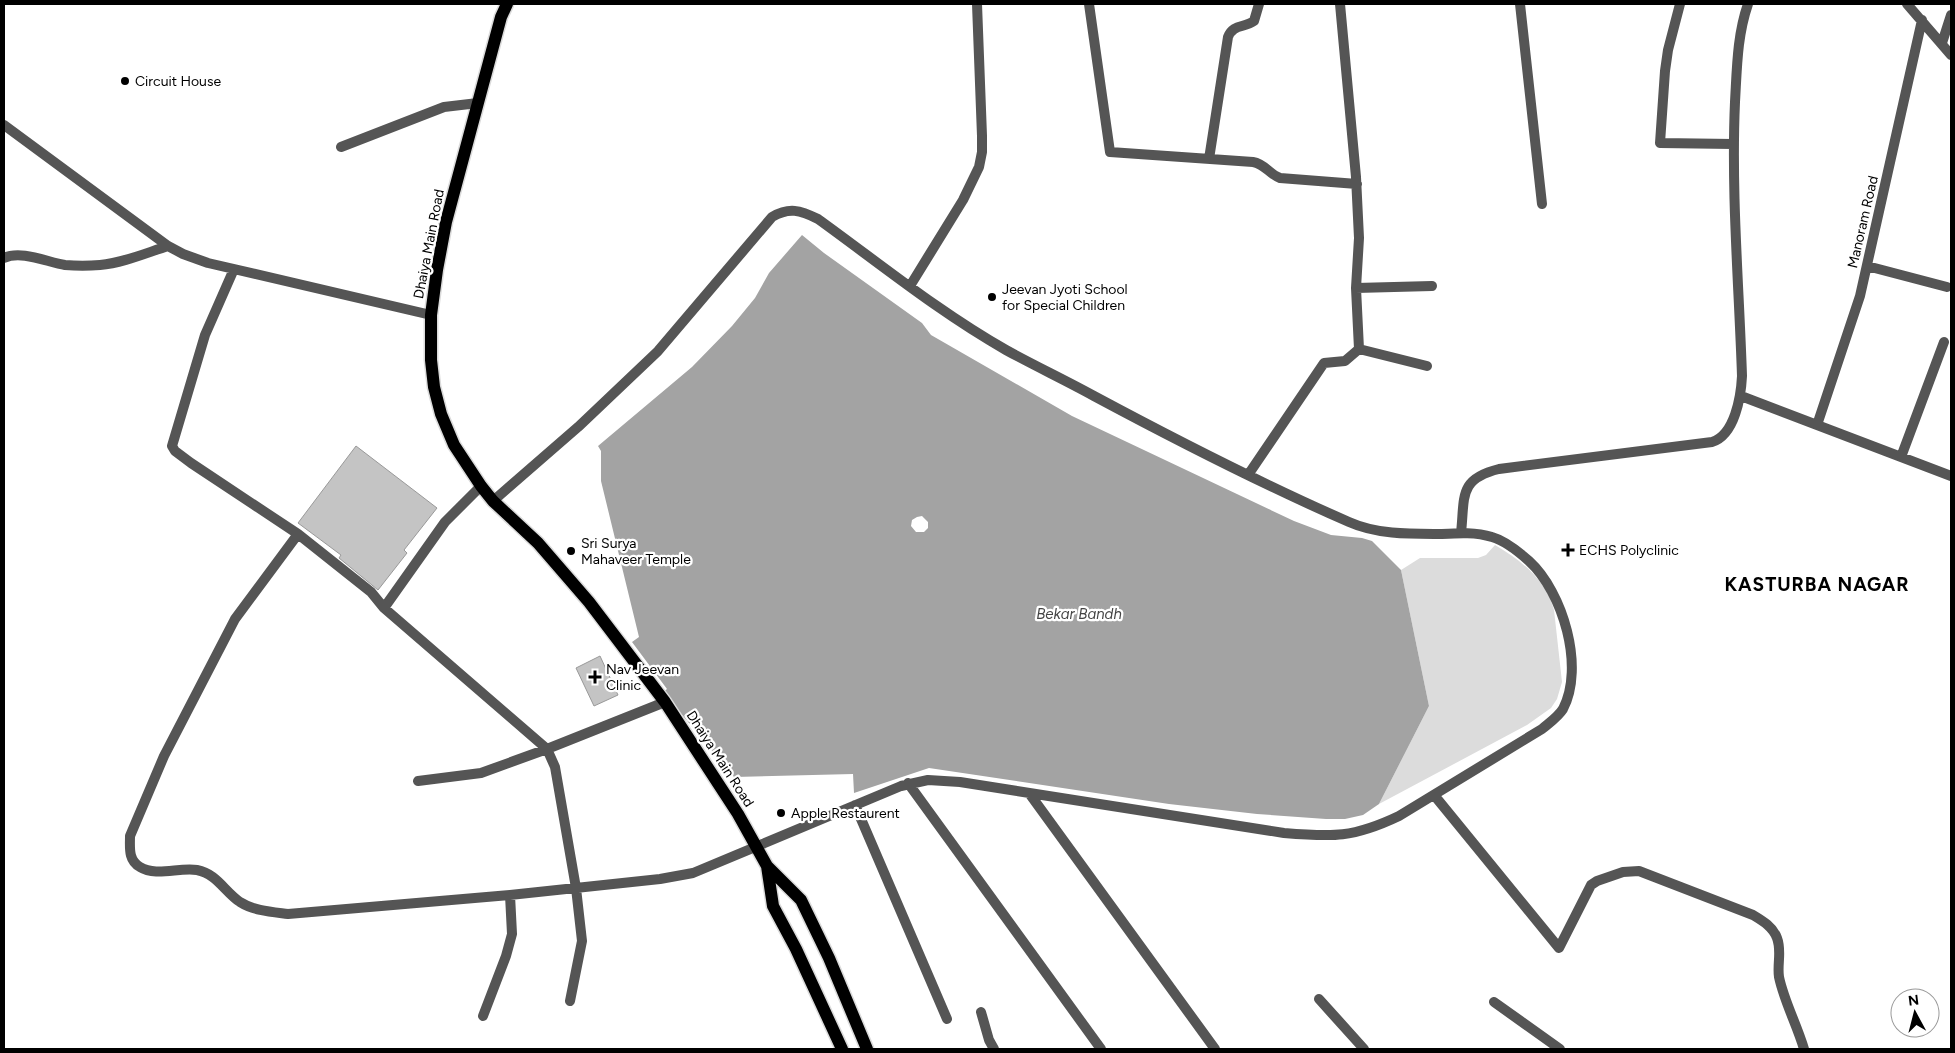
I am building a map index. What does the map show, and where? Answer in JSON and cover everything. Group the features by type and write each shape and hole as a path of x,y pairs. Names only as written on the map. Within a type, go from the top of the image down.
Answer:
{"main road":[{"name":"Dhaiya Main Road","path":"507,4 501,17 446,222 436,270 431,315 431,360 440,414 454,445 481,486 493,501 538,543 589,602 665,702 721,787 767,866 801,900 832,966 867,1049"},
{"name":"Dhaiya Main Road","path":"767,866 773,906 796,950 842,1049"}],"street":[{"path":"910,286 964,200 979,167 982,152 982,136 977,4"},
{"path":"1089,4 1110,152 1259,163 1270,173 1280,178 1356,184"},
{"path":"1210,159 1228,37 1230,31 1235,27 1254,21 1259,4"},
{"path":"1340,4 1359,238 1356,288 1359,349"},
{"path":"1520,4 1542,204"},
{"path":"1680,4 1668,50 1660,143 1733,144"},
{"path":"1461,534 1465,491 1472,480 1483,473 1499,469 1712,442 1720,440 1725,434 1741,396 1742,376 1733,144 1738,45 1742,22 1748,4"},
{"path":"1907,4 1951,55"},
{"path":"1942,43 1951,15"},
{"name":"Manoram Road","path":"1816,425 1860,296 1922,20"},
{"path":"341,146 444,107 478,103"},
{"path":"4,125 168,246 192,257 234,269 431,315"},
{"path":"4,135 15,134"},
{"path":"298,534 234,619 164,756 130,836 131,858 139,867 150,871 197,870 213,876 240,901 258,909 288,914 510,895 660,879 693,873 876,795 908,784 928,780 1029,793 1284,833 1334,836 1357,833 1376,827 1399,816 1542,729 1562,711 1567,698 1572,668 1569,644 1562,615 1555,597 1539,571 1502,541 1481,534 1398,533 1353,524 1206,456 1006,350 934,304 818,219 804,211 793,209 772,217 652,358 578,427 493,501"},
{"path":"4,258 8,256 26,256 67,265 101,265 132,258 168,246"},
{"path":"1867,266 1947,287"},
{"path":"234,269 205,335 172,446 175,451 191,463 298,534 371,592 384,608 547,749 555,767 576,888 582,941 570,1000"},
{"path":"1356,288 1432,286"},
{"path":"1901,457 1944,342"},
{"path":"1248,475 1324,363 1345,360 1359,349"},
{"path":"1359,349 1427,366"},
{"path":"1741,396 1951,476"},
{"path":"384,608 445,522 481,486"},
{"path":"418,781 480,773 547,749 665,702"},
{"path":"908,784 1101,1049"},
{"path":"1029,793 1215,1049"},
{"path":"1434,795 1559,948 1587,889 1597,881 1623,872 1639,871 1765,922 1777,938 1779,947 1779,975 1804,1049"},
{"path":"855,805 947,1019"},
{"path":"483,1016 506,956 512,934 510,895"},
{"path":"1319,999 1364,1049"},
{"path":"1494,1002 1560,1049"},
{"path":"982,1012 989,1040 994,1049"}],"shaded area":[{"path":"1495,545 1523,564 1539,580 1550,599 1554,610 1562,682 1557,699 1551,708 1527,725 1379,804 1429,706 1401,570 1420,558 1478,558 1486,555"}],"water":[{"name":"Bekar Bandh","path":"802,235 824,253 922,323 931,335 1072,416 1294,521 1331,535 1362,538 1372,541 1401,570 1429,706 1379,804 1363,815 1345,819 1326,819 1257,814 1169,804 929,768 854,793 853,774 734,777 663,692 667,689 632,642 639,637 601,481 601,451 598,446 692,367 732,326 755,298 769,273","holes":["922,516 928,522 928,528 924,532 916,532 911,526 912,520 917,517"]}],"building":[{"path":"356,446 437,508 404,550 407,553 378,590 339,558 341,555 298,523"},
{"path":"600,656 618,695 594,706 576,668"}],"place":[{"name":"Circuit House","path":"125,81"},
{"name":"Jeevan Jyoti School for Special Children","path":"992,297"},
{"name":"ECHS Polyclinic","path":"1568,550"},
{"name":"Sri Surya Mahaveer Temple","path":"571,551"},
{"name":"Nav Jeevan Clinic","path":"595,677"},
{"name":"Apple Restaurent","path":"781,813"}],"district":[{"name":"KASTURBA NAGAR","path":"1817,584"}]}
